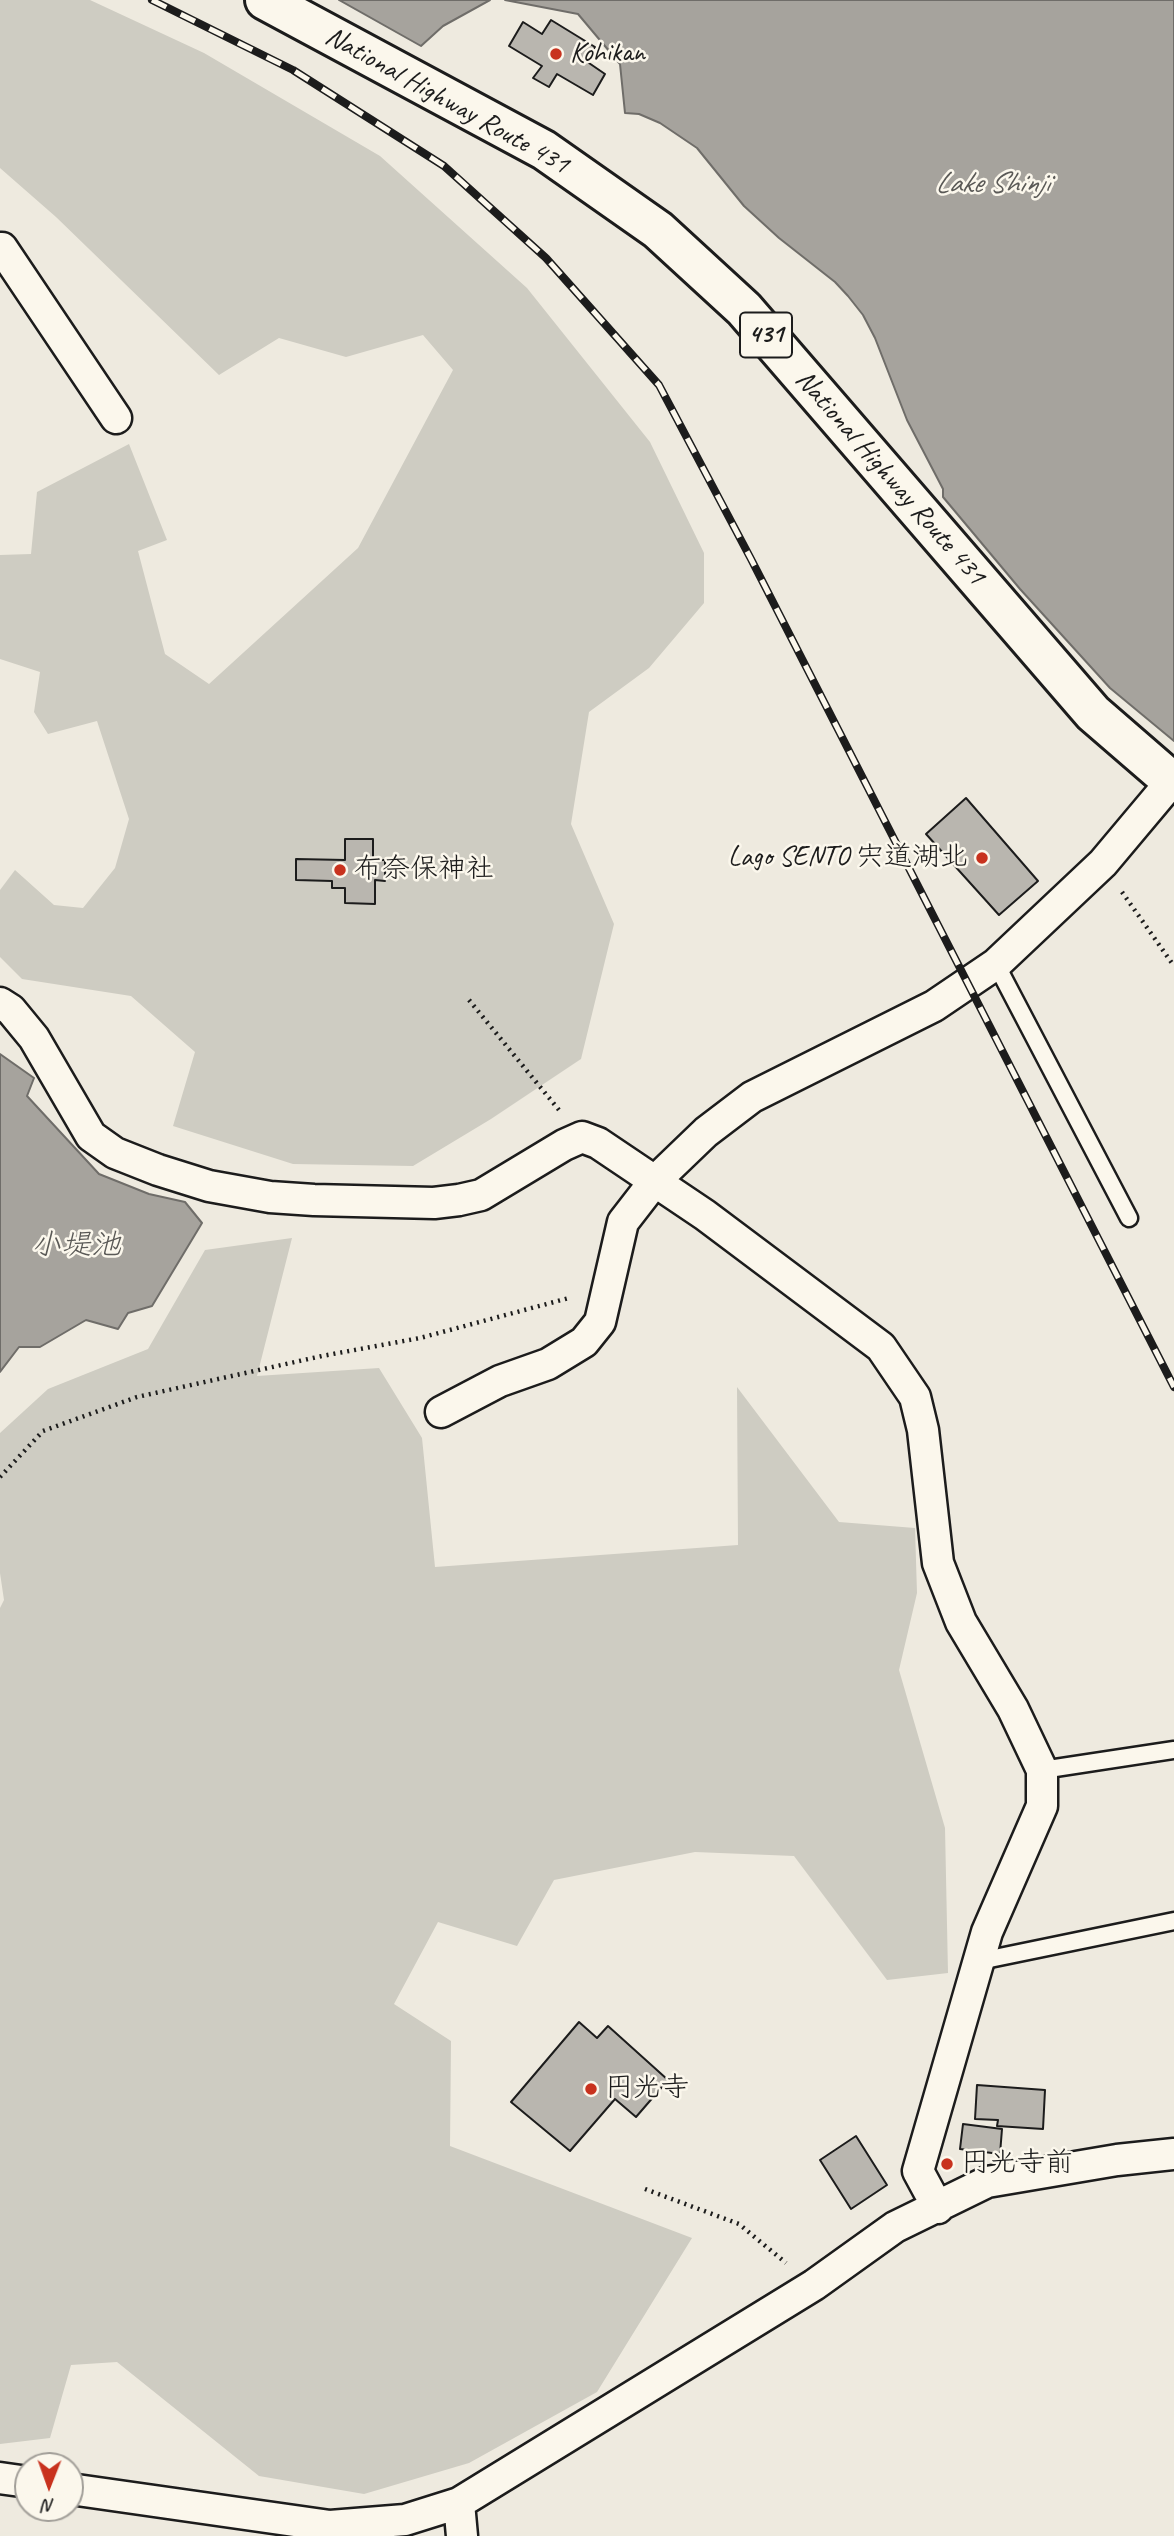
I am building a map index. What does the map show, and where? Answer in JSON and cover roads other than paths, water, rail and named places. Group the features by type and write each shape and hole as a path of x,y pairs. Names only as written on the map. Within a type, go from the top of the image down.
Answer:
{"highway":[{"name":"National Highway Route 431","path":"265,0 544,150 658,230 744,309 1093,713 1173,783"}],"street":[{"path":"0,250 2,248 116,418"},
{"path":"441,1412 500,1381 548,1364 584,1342 600,1322 623,1222 654,1181 705,1132 752,1097 934,1006 996,964 1103,863 1173,783"},
{"path":"0,1003 11,1010 34,1038 91,1136 115,1153 158,1170 209,1186 270,1197 433,1203 481,1195 565,1144 582,1137 598,1143 654,1181 788,1276 881,1347 915,1397 923,1430 938,1563 961,1622 1013,1709 1042,1770 1042,1806 987,1932 981,1961 918,2171 938,2208"},
{"path":"84,2491 330,2526 405,2520 460,2503 814,2286 894,2227 987,2182 1117,2160 1174,2154"},
{"path":"460,2503 462,2536"}],"lane":[{"path":"996,964 1129,1218"},
{"path":"1042,1770 1174,1750"},
{"path":"981,1961 1174,1921"}],"water":[{"path":"339,0 490,0 443,26 421,46"},
{"name":"Lake Shinji","path":"505,0 1174,0 1174,741 1110,688 1020,589 943,497 943,489 907,420 875,338 863,315 848,296 744,206 697,148 660,123 639,114 625,113 620,64 578,14"},
{"name":"小堤池","path":"0,1054 34,1078 27,1096 99,1174 149,1194 185,1202 202,1223 152,1306 128,1313 118,1329 86,1320 40,1347 19,1347 0,1372"}],"railway":[{"path":"152,0 293,70 444,166 546,258 659,385 751,559 1174,1387"}],"place":[{"name":"Kohikan","path":"556,54"},
{"name":"Lago SENTO 宍道湖北","path":"982,858"},
{"name":"布奈保神社","path":"340,870"},
{"name":"円光寺","path":"591,2089"},
{"name":"円光寺前","path":"947,2164"}]}
